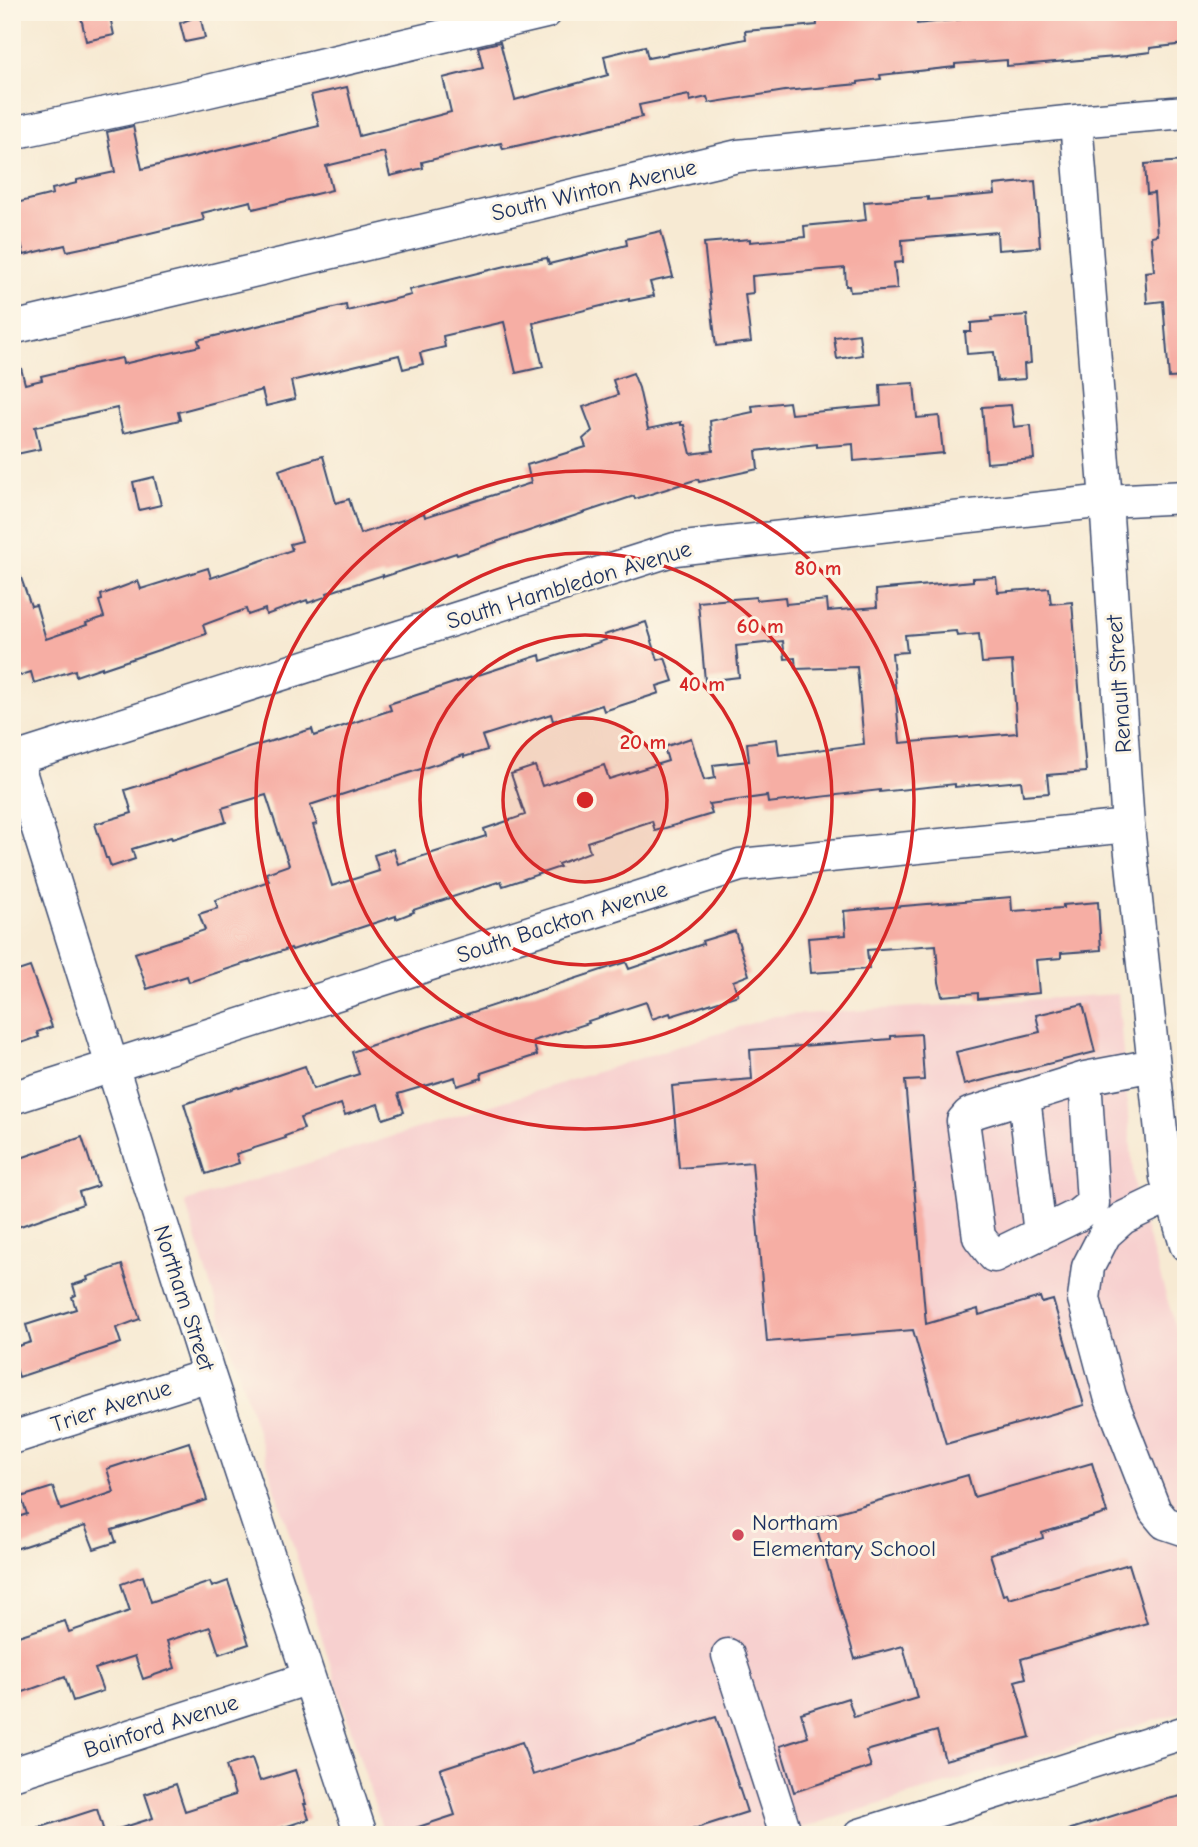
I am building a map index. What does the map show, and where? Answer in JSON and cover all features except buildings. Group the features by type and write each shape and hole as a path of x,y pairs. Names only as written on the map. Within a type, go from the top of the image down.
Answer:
{"street":[{"path":"12,134 546,12"},
{"name":"South Winton Avenue","path":"12,328 738,156 1076,121 1186,113"},
{"name":"Renault Street","path":"1076,121 1128,826 1166,1177 1186,1245"},
{"name":"South Hambledon Avenue","path":"14,759 675,549 1106,501 1186,497"},
{"name":"Northam Street","path":"14,759 209,1375 360,1835"},
{"name":"South Backton Avenue","path":"12,1098 740,865 1128,826"},
{"path":"1085,1078 1093,1203 1079,1215 994,1256 979,1237 963,1121 969,1114 1085,1078 1154,1065"},
{"path":"1024,1097 1040,1234"},
{"path":"1171,1195 1123,1218 1105,1234 1088,1267 1084,1299 1110,1396 1155,1511 1166,1522 1186,1530"},
{"name":"Trier Avenue","path":"12,1438 209,1375"},
{"path":"728,1655 786,1835"},
{"name":"Bainford Avenue","path":"12,1774 309,1678"},
{"path":"860,1835 1186,1732"}],"shaded area":[{"name":"Northam Elementary School","path":"1118,994 1135,1195 1186,1360 1186,1711 779,1835 384,1835 185,1202 774,1016"}],"place":[{"name":"Northam Elementary School","path":"738,1535"}]}
